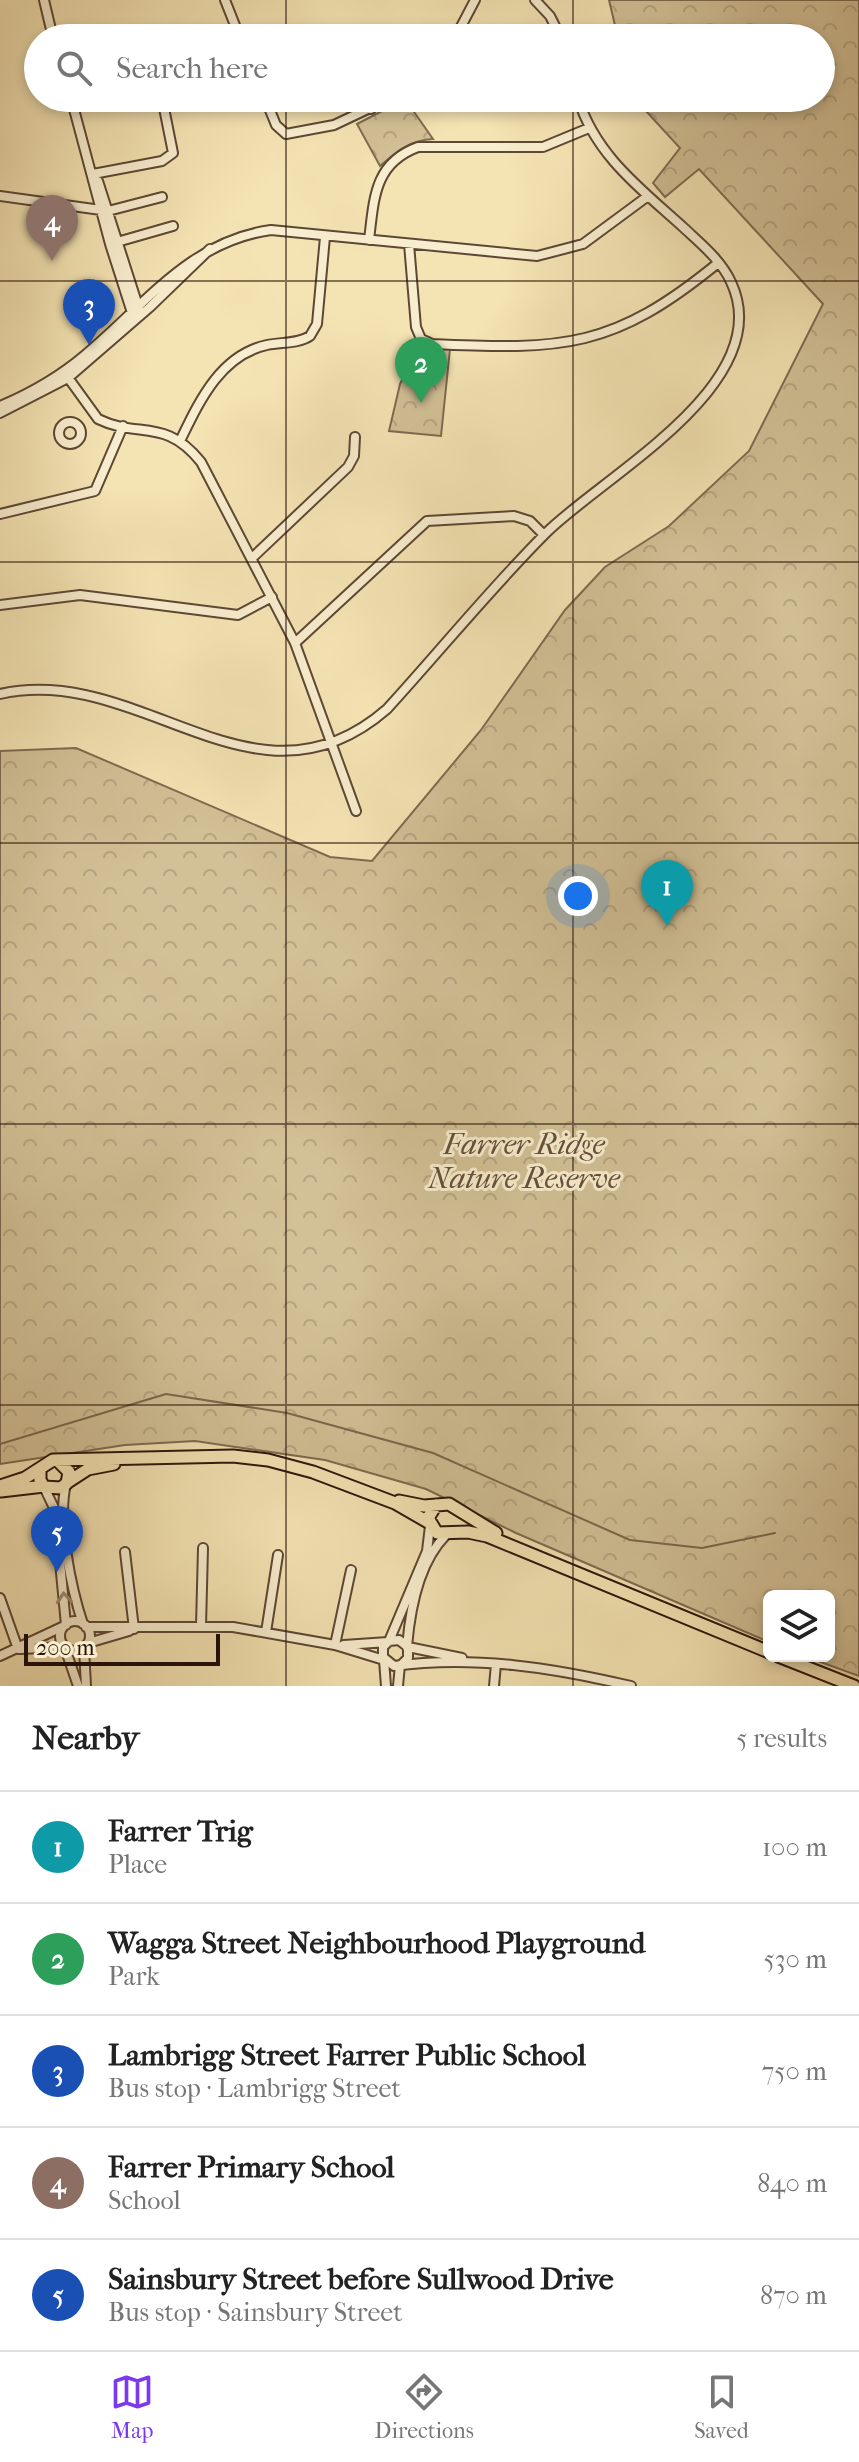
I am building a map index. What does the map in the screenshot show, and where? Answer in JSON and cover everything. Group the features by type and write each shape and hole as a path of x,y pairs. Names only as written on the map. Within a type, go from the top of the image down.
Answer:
{"main road":[{"path":"0,1488 40,1469 45,1463 57,1460 220,1455 268,1460 395,1503 429,1524 437,1533 479,1534 512,1545 597,1584 763,1650"},
{"path":"0,1488 44,1486 58,1490 88,1469 130,1459"},
{"path":"57,1460 68,1469 67,1483"},
{"path":"40,1469 44,1486"},
{"path":"395,1503 445,1503 512,1545"},
{"path":"429,1524 430,1510 436,1505"},
{"path":"450,1533 459,1524 456,1509"},
{"path":"793,1662 854,1686"}],"street":[{"path":"44,0 50,24"},
{"path":"225,0 234,24"},
{"path":"462,24 475,0"},
{"path":"535,0 551,24"},
{"path":"75,112 137,314"},
{"path":"93,174 162,161 173,153 165,112"},
{"path":"271,112 276,125 286,134 334,125 364,112"},
{"path":"0,694 37,689 82,692 126,704 218,741 257,751 297,750 330,744 363,727 387,709 544,535 675,428 721,372 735,344 739,311 735,290 718,263 609,159 589,128 583,112"},
{"path":"369,240 377,181 403,153 418,147 543,147 589,128"},
{"path":"0,196 104,209 162,197"},
{"path":"0,413 66,375 202,252 229,239 271,230 515,255 559,251 602,233 648,196"},
{"path":"104,209 117,242 137,314"},
{"path":"117,242 173,226"},
{"path":"180,441 216,377 230,362 256,348 310,336 317,324 325,237"},
{"path":"409,244 416,327 421,339 432,344 546,347 591,338 629,324 673,300 718,263"},
{"path":"0,406 66,375"},
{"path":"66,375 93,415 106,423 161,432 180,441 201,462 295,643 356,811"},
{"path":"78,425 93,415"},
{"path":"0,514 95,491 102,482 123,426"},
{"path":"252,558 348,467 354,456 355,437"},
{"path":"295,643 427,521 514,516 530,521 544,535"},
{"path":"0,605 80,595 238,615 272,597"},
{"path":"67,1483 63,1509 74,1597 84,1625 86,1686"},
{"path":"44,1486 55,1510 65,1625 60,1639 78,1686"},
{"path":"386,1686 382,1650 427,1551 429,1524"},
{"path":"398,1686 400,1665 408,1658 412,1605 434,1551 450,1533"},
{"path":"201,1626 203,1548"},
{"path":"125,1552 134,1629"},
{"path":"266,1632 278,1555"},
{"path":"335,1645 351,1570"},
{"path":"0,1598 18,1649"},
{"path":"0,1656 65,1625 134,1629 201,1626 266,1632 335,1645 384,1660 391,1666 474,1662 582,1675 631,1686"},
{"path":"18,1649 65,1647 77,1651 134,1629"},
{"path":"335,1645 399,1640 408,1647 474,1662"},
{"path":"494,1686 496,1664"},
{"path":"580,1686 582,1675"}],"green space":[{"name":"Farrer Ridge Nature Reserve","path":"609,0 859,0 859,1676 820,1662 835,1662 835,1590 763,1590 763,1639 516,1533 426,1489 325,1460 195,1441 125,1445 0,1464 0,751 76,748 330,857 372,861 481,730 565,610 605,567 669,526 749,451 823,304 699,169 665,197 653,183 680,148 647,112 835,112 835,24 615,24"},
{"path":"380,112 414,112 433,139 404,147 380,166 357,124"},
{"path":"418,346 450,349 441,436 389,431 400,384"}],"waterway":[{"path":"0,1444 166,1394 287,1413 433,1453 630,1540 702,1548 775,1533"}],"place":[{"name":"Farrer Primary School","path":"52,261"},
{"name":"Lambrigg Street Farrer Public School","path":"89,345"},
{"name":"Wagga Street Neighbourhood Playground","path":"421,403"},
{"name":"Farrer Trig","path":"667,926"},
{"name":"Sainsbury Street before Sullwood Drive","path":"57,1572"}]}
